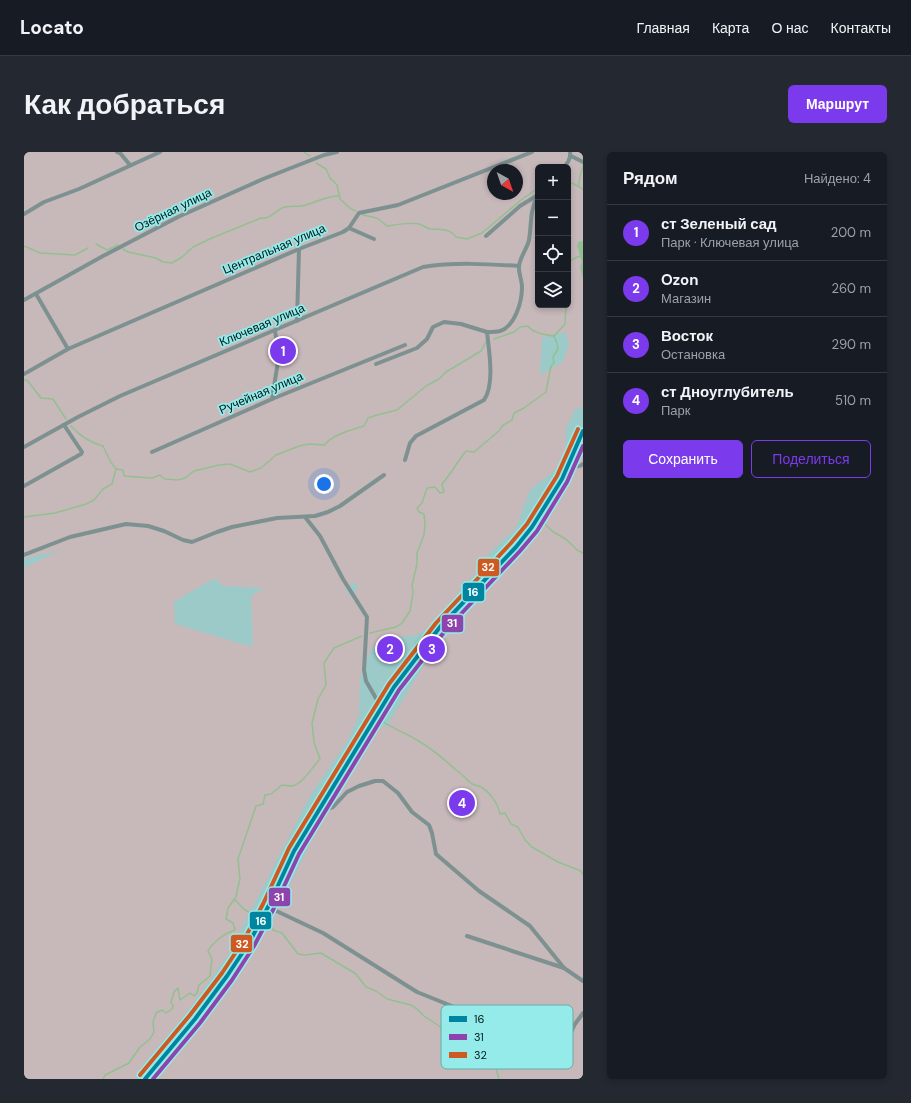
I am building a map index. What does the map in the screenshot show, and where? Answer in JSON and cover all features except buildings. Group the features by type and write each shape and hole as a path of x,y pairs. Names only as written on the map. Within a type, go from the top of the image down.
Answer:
{"street":[{"path":"117,152 120,153 130,165"},
{"path":"24,214 44,202 160,152"},
{"name":"Озёрная улица","path":"24,300 102,256 178,217 263,179 324,155 337,152"},
{"name":"Центральная улица","path":"24,374 68,349 299,249 343,232 349,228 359,213 398,205 532,152"},
{"path":"567,164 570,154 583,162"},
{"path":"486,236 520,206 535,197"},
{"path":"376,364 417,348 427,339 434,327 444,322 461,324 487,332 499,331 506,328 512,322 520,301 522,287 519,266 529,241 530,215 536,200"},
{"path":"349,228 374,239"},
{"path":"297,321 299,249"},
{"name":"Ключевая улица","path":"24,447 120,396 424,267 435,265 487,264 519,266"},
{"path":"36,294 68,349"},
{"path":"272,399 279,355 275,331"},
{"path":"405,460 410,443 416,436 484,400 489,394 490,367 487,332"},
{"name":"Ручейная улица","path":"152,452 272,399 405,345"},
{"path":"24,486 81,454 82,452 64,425"},
{"path":"145,1079 195,1019 228,976 268,907 294,851 394,687 440,627 516,547 549,501 562,479 583,431"},
{"path":"568,465 580,467 583,464"},
{"path":"24,555 70,537 126,524 148,526 192,542 232,527 277,518 315,516 340,506 384,475"},
{"path":"305,517 320,536 343,579 367,617 364,670 366,681 381,707"},
{"path":"320,808 327,809 333,807 347,792 359,786 375,781 383,782 398,793 412,812 429,825 436,854 480,891 530,926 564,968"},
{"path":"268,907 323,933 417,992 449,1005"},
{"path":"467,936 564,968 583,981"},
{"path":"573,1028 583,1013"}],"shaded area":[{"path":"24,152 583,152 583,241 578,242 577,246 582,262 580,267 583,278 583,406 574,411 566,426 565,450 559,467 530,490 515,529 489,553 480,569 426,630 416,635 384,639 371,649 360,678 359,715 347,742 311,794 228,955 188,1011 143,1065 135,1079 24,1079 24,568 60,550 24,559","holes":["565,332 569,343 563,362 540,375 542,338","215,578 223,586 264,588 251,596 253,646 175,624 174,602","354,582 358,588 350,596 345,590"]},
{"path":"583,241 583,278 580,267 582,262 577,246 578,242"},
{"path":"583,433 583,1079 154,1079 230,983 252,950 281,903 329,805 379,728 387,726 451,620 517,548 561,483"}],"waterway":[{"path":"304,152 310,156"},
{"path":"316,163 326,169 330,178 337,185 340,199 351,209 356,211"},
{"path":"579,186 579,178 583,166"},
{"path":"571,183 583,189"},
{"path":"363,215 377,218 387,226 416,223 430,229 448,231 456,237 467,239 482,233 535,190"},
{"path":"123,249 128,252 156,258 163,262 172,263 182,257 193,247 261,218 270,217 279,209 301,206 325,198 340,196"},
{"path":"96,244 107,250 118,245"},
{"path":"24,246 40,253 75,255 88,248"},
{"path":"571,260 580,256"},
{"path":"494,339 514,332 520,327 528,326 536,332 554,336 565,324 566,308"},
{"path":"370,633 396,627 402,623 410,611 413,593 412,585 417,564 417,553 424,535 425,524 424,514 419,512 417,508 422,503 427,488 435,487 440,493 444,492 442,484 466,451 474,452 500,430 502,426 512,420 514,413 524,408 546,392 551,366 554,363 553,357 558,349 554,336"},
{"path":"24,517 55,513 86,504 94,500 103,489 112,484 116,469 123,470 124,476 152,478 160,475 165,479 178,480 185,478 194,471 219,465 230,464 250,472 261,468 276,455 299,446 309,444 325,445 337,435 364,426 368,418 397,410 426,386 481,351 486,342"},
{"path":"24,380 27,380 41,398 53,399 66,419"},
{"path":"71,426 86,438 103,446 116,469"},
{"path":"574,463 583,443"},
{"path":"553,500 571,469"},
{"path":"521,547 551,504"},
{"path":"540,519 552,531 567,540 577,550 583,553"},
{"path":"385,711 413,670 442,633 517,553"},
{"path":"103,1079 105,1075 129,1063 140,1047 150,1039 154,1032 153,1022 156,1013 162,1010 166,1013 172,1009 173,1006 171,1002 174,992 178,988 180,1000 190,993 194,996 197,993 199,985 210,976 212,959 208,951 220,938 235,930 233,923 226,919 228,908 236,897 240,879 238,859 256,806 263,804 265,795 271,794 282,785 296,785 307,775 320,759 314,742 312,723 318,699 326,685 324,663 334,648 362,636"},
{"path":"327,806 381,718"},
{"path":"380,720 417,740 442,758 472,784 484,789 493,799 500,814 505,813 511,824 518,827 525,840 532,847 558,862 581,871 583,874"},
{"path":"274,906 295,860 322,813"},
{"path":"234,899 245,910 254,915"},
{"path":"151,1079 221,994 272,912"},
{"path":"267,919 269,920 273,930 282,933 298,954 305,955 321,953 356,974 366,987 376,991 387,999 411,1005 441,1028"},
{"path":"496,1069 499,1079"}],"transit line":[{"name":"32","path":"140,1075 190,1015 222,973 244,940 263,904 289,848 389,684 436,623 527,524 557,476 578,429"},
{"name":"16","path":"145,1079 195,1019 249,943 268,907 294,851 394,687 440,627 516,547 532,527 562,479 583,431"},
{"name":"31","path":"153,1079 200,1023 232,980 254,946 273,910 299,854 399,690 445,631 537,531 567,482 583,446"}],"place":[{"name":"ст Зеленый сад","path":"283,351"},
{"name":"Ozon","path":"390,649"},
{"name":"Восток","path":"432,649"},
{"name":"ст Дноуглубитель","path":"462,803"}]}
